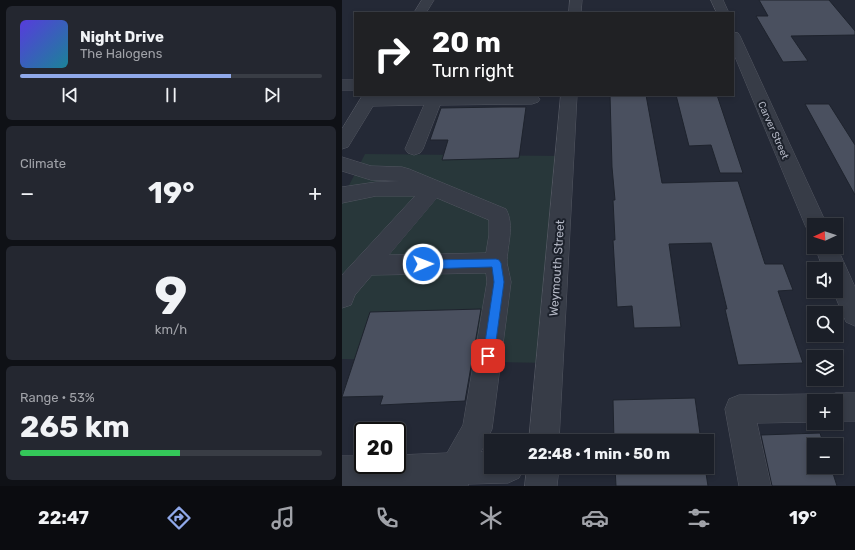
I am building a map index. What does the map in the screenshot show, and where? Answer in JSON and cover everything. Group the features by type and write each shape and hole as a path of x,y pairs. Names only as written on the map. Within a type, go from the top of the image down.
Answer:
{"street":[{"path":"421,12 428,0"},
{"path":"575,12 576,0"},
{"path":"717,0 723,12"},
{"name":"Carver Street","path":"734,38 813,218"},
{"path":"342,85 354,85"},
{"name":"Weymouth Street","path":"545,434 569,96"},
{"path":"342,143 369,98 532,99"},
{"path":"414,149 434,98"},
{"path":"342,164 371,173 402,174 499,215 500,234 496,263 499,282 477,429 454,477"},
{"path":"342,195 376,189 434,188"},
{"path":"342,297 346,288 365,265 434,188"},
{"path":"365,265 496,263"},
{"path":"843,286 855,314"},
{"path":"843,407 855,407"},
{"path":"755,486 739,409 807,408"},
{"path":"342,472 390,479 454,477 484,471"},
{"path":"541,486 542,474"}],"shaded area":[{"path":"365,154 565,156 550,363 342,359 342,199"}],"building":[{"path":"759,0 829,0 855,31 855,35 791,36 808,61 783,62 756,16 768,16"},
{"path":"610,96 646,96 662,183 738,181 765,264 783,264 793,290 778,291 803,363 738,365 725,309 727,309 711,243 669,244 681,327 634,328 632,306 617,307 613,240 615,240 613,200 615,200 612,167"},
{"path":"676,96 717,96 743,173 720,173 711,145 689,146"},
{"path":"805,104 829,104 855,145 855,195"},
{"path":"526,107 519,158 442,160 448,140 430,140 441,108"},
{"path":"481,309 465,401 380,405 383,396 342,397 370,312"},
{"path":"695,398 700,434 614,434 613,400"},
{"path":"820,433 822,438 807,438 807,474 833,474 837,486 772,486 761,435"},
{"path":"615,474 706,474 708,486 616,486"}],"route":[{"path":"423,264 496,263 499,282 488,356"}]}
